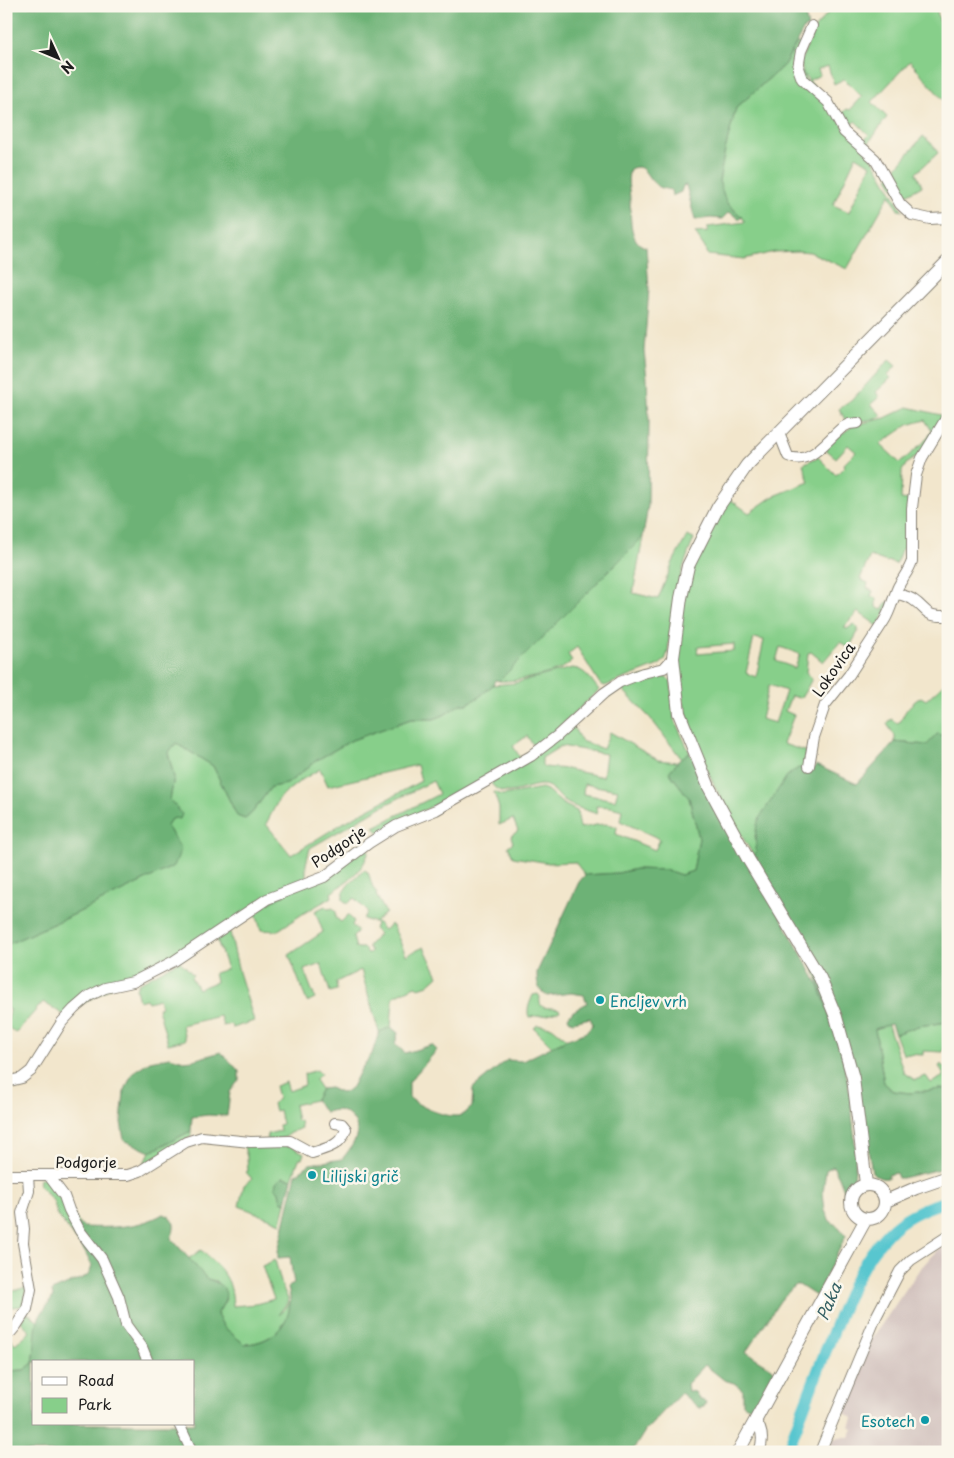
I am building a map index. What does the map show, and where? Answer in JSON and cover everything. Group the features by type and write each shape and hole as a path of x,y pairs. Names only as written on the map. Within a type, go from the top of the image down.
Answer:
{"main road":[{"path":"866,1184 853,1078 836,1016 820,978 748,859 709,787 679,713 673,658 681,598 688,566 718,507 748,465 948,261"},
{"path":"886,1202 883,1192 876,1186 866,1184 855,1189 851,1201 855,1213 859,1217 873,1219 880,1214 886,1202 916,1188 948,1177"},
{"path":"738,1452 866,1219"}],"street":[{"path":"812,26 801,51 798,68 802,79 828,102 844,132 875,159 893,193 906,210 912,215 930,219 948,218"},
{"name":"Lokovica","path":"810,766 814,737 825,705 849,675 884,621 902,580 910,569 912,561 912,508 916,474 922,458 948,416"},
{"path":"780,433 788,456 794,459 812,454 843,427 858,422"},
{"path":"896,593 910,597 932,616 948,616"},
{"name":"Podgorje","path":"6,1082 22,1078 31,1071 62,1022 74,1008 89,996 105,988 133,982 174,961 267,899 324,877 396,826 436,810 531,756 557,736 604,692 620,682 643,673 664,668 673,658"},
{"name":"Podgorje","path":"6,1175 128,1176 140,1171 186,1142 202,1137 250,1142 290,1141 312,1153 334,1145 343,1138 346,1129 342,1124 335,1123"},
{"path":"6,1333 11,1332 27,1309 31,1289 23,1243 22,1213 29,1191 28,1176"},
{"path":"49,1176 64,1196 80,1231 102,1259 119,1298 126,1325 142,1347 147,1360"},
{"path":"820,1452 876,1317 900,1271 918,1255 948,1236"},
{"path":"755,1420 761,1428 763,1437 759,1452"},
{"path":"180,1426 192,1452"}],"shaded area":[{"path":"948,1244 948,1452 828,1452 832,1440 838,1437 849,1437 853,1429 850,1427 853,1418 845,1413 843,1408 869,1343 919,1270 938,1249"}],"green space":[{"path":"6,6 803,6 808,27 805,27 784,65 736,108 719,181 726,202 742,217 740,219 729,212 722,219 695,220 686,185 683,186 681,192 672,196 671,190 657,185 639,167 630,169 628,182 633,234 640,244 646,247 649,289 644,351 649,422 648,506 643,537 499,681 495,680 493,685 479,697 467,704 460,704 444,715 434,719 411,719 352,740 317,760 287,784 271,787 252,813 245,819 237,816 213,766 176,743 168,753 174,777 170,800 182,814 180,819 170,820 167,826 181,849 174,866 6,945"},
{"path":"834,6 936,6 941,28 948,27 948,98 944,101 910,61 872,102 887,117 865,148 861,144 869,135 855,121 846,131 838,117 847,109 850,110 862,97 844,79 834,84 828,66 818,69 820,75 806,82 800,62 815,28"},
{"path":"797,43 803,45 797,66 872,158 903,211 898,210 890,194 847,269 810,252 774,252 744,259 707,255 705,248 695,233 708,232 708,227 745,222 726,202 719,181 725,150 736,108 784,65","holes":["856,156 871,165 849,212 833,205"]},
{"path":"923,136 933,145 938,153 916,173 922,186 901,198 888,178"},
{"path":"889,360 896,366 888,375 891,378 876,392 879,397 871,404 882,416 847,423 839,409 851,401"},
{"path":"908,407 941,415 943,419 923,452 907,463 902,471 901,499 909,500 909,545 901,550 896,564 870,556 860,579 868,583 867,588 873,591 871,596 876,598 876,607 882,610 887,602 890,603 878,626 858,612 844,627 847,629 854,624 858,628 858,632 849,648 840,642 823,662 811,652 808,653 806,672 812,679 803,695 799,698 791,696 785,711 794,715 783,744 808,752 807,769 787,776 755,835 757,853 754,856 728,813 704,763 686,712 680,687 678,651 681,614 689,577 700,549 728,498 749,513 772,497 809,482 803,464 818,457 836,475 856,452 848,445 836,458 823,447 854,425 885,418","holes":["925,420 932,431 924,442 900,463 880,444 908,425","754,638 764,640 756,677 746,673","734,644 734,651 697,654 698,647","780,647 800,654 795,668 776,661","769,685 786,691 775,723 761,719"]},
{"path":"687,536 694,539 676,594 668,652 665,660 659,665 605,686 600,684 577,647 568,654 572,661 558,670 527,679 499,681 643,537 633,593 658,599 673,562"},
{"path":"572,668 585,673 599,690 536,749 527,736 513,746 521,759 486,779 379,833 374,827 439,794 433,781 381,807 310,848 306,864 306,882 171,960 117,984 64,1015 43,1002 16,1033 6,1028 10,1010 6,1008 6,945 174,866 171,832 166,826 170,820 175,818 170,800 174,777 168,753 176,743 213,766 237,816 245,819 252,813 271,787 287,784 317,760 352,740 411,719 434,719 444,715 460,704 467,704 493,685 515,683","holes":["417,765 421,781 343,823 291,855 266,824 280,797 300,781 320,769 328,786"]},
{"path":"660,674 671,681 674,719 690,753 681,758 651,719 619,686 643,677"},
{"path":"948,680 948,736 937,735 927,745 895,742 895,736 887,724 891,719 897,723 901,721 906,710 914,702 921,697 926,700"},
{"path":"573,726 581,741 603,749 610,732 658,760 678,762 669,772 689,798 699,838 693,871 681,875 666,870 636,869 618,873 585,875 575,862 549,863 513,857 508,846 513,843 511,836 518,831 513,819 499,825 499,808 494,792 503,795 542,788 563,804 577,811 580,828 599,824 612,825 617,827 616,834 655,850 660,839 620,821 622,810 596,806 597,814 575,807 564,801 552,788 546,785 508,792 496,789 491,783","holes":["561,746 606,754 603,777 567,769 544,767 542,765 542,758","584,784 618,790 615,800 583,794"]},
{"path":"937,734 948,736 948,1022 918,1026 895,1034 891,1024 875,1029 884,1083 893,1091 910,1093 948,1088 948,1167 902,1178 898,1178 896,1173 888,1175 888,1178 883,1178 872,1172 862,1112 806,945 754,856 756,853 756,830 760,817 787,776 798,768 814,769 816,765 857,784 895,742 927,745"},
{"path":"690,753 819,986 839,1046 851,1101 855,1140 855,1171 850,1193 846,1195 833,1166 826,1170 823,1192 825,1211 830,1221 839,1227 846,1236 816,1296 799,1285 795,1285 780,1301 746,1352 772,1368 775,1372 754,1410 743,1404 743,1390 734,1383 724,1380 705,1365 687,1384 688,1391 695,1392 699,1399 706,1402 704,1407 699,1408 681,1393 645,1431 632,1452 6,1452 6,1371 24,1370 32,1364 32,1426 195,1426 195,1360 34,1360 38,1320 53,1297 52,1291 89,1275 92,1266 85,1252 71,1233 80,1224 83,1227 135,1225 163,1214 167,1215 174,1223 171,1238 207,1279 218,1283 223,1288 226,1295 217,1315 224,1327 244,1344 266,1339 281,1327 286,1318 290,1298 288,1287 294,1284 290,1257 278,1258 278,1251 296,1174 310,1164 342,1159 352,1146 357,1134 356,1124 350,1116 339,1110 325,1112 315,1100 321,1089 330,1088 341,1093 352,1087 361,1069 372,1054 379,1032 391,1027 398,1033 395,1044 405,1053 432,1045 437,1050 409,1082 409,1097 419,1104 449,1116 463,1114 472,1107 473,1088 507,1060 523,1061 567,1039 585,1033 593,1024 590,1018 573,1022 568,1017 572,1012 587,1003 584,995 571,993 547,996 538,986 537,972 579,882 585,875 618,873 636,869 666,870 681,875 693,871 699,838 689,798 669,772 681,758"},
{"path":"366,848 369,851 363,865 349,880 331,893 332,897 277,931 261,930 255,910"},
{"path":"364,870 368,872 373,888 377,893 376,895 386,913 376,921 384,930 391,924 393,926 406,955 424,947 438,976 428,985 419,988 415,986 393,997 391,1027 379,1032 361,970 336,982 337,990 330,992 321,964 304,970 315,998 307,1002 289,955 323,932 315,911 325,906 336,911 336,918 341,922 348,915 354,921 352,925 358,932 353,937 356,948 363,948 369,954 371,951 368,946 379,934 374,929 376,923 363,919 368,912 354,898 348,904 343,900 344,891"},
{"path":"225,932 230,932 239,972 254,1021 232,1028 231,1024 223,1026 220,1016 182,1025 185,1040 168,1044 158,1008 161,1006 159,999 148,1002 146,999 139,1001 136,989 139,983 179,961 193,975 191,977 198,989 216,982 214,973 227,969 216,937"},
{"path":"538,994 542,1007 559,1009 560,1011 548,1015 529,1017 528,1009 531,1000 533,995"},
{"path":"948,1022 948,1039 943,1052 923,1051 923,1055 903,1054 895,1034 918,1026"},
{"path":"537,1025 552,1027 567,1039 552,1046 534,1028"},
{"path":"888,1025 904,1073 915,1080 926,1076 931,1083 944,1076 939,1066 941,1064 944,1068 948,1066 948,1088 910,1093 893,1091 884,1083 875,1029"},
{"path":"221,1052 239,1071 239,1080 230,1092 227,1116 208,1115 192,1117 191,1131 150,1152 124,1140 121,1122 124,1092 133,1072 150,1061 170,1057 184,1061 193,1060"},
{"path":"317,1070 321,1074 315,1080 321,1089 315,1100 294,1105 297,1121 300,1120 301,1128 288,1134 286,1137 268,1141 267,1134 280,1131 279,1125 282,1124 279,1110 275,1111 273,1104 278,1098 275,1086 286,1082 289,1091 305,1085 304,1074"},
{"path":"191,1131 191,1137 143,1164 150,1152"},
{"path":"283,1142 304,1153 302,1159 299,1159 292,1179 283,1177 279,1192 281,1201 286,1203 281,1223 239,1206 244,1185 252,1179 246,1172 248,1171 247,1157 243,1143"},
{"path":"46,1177 80,1224 71,1233 57,1215 54,1202 39,1185 40,1179"},
{"path":"283,1177 292,1179 286,1203 281,1201 279,1192 275,1187 276,1182"},
{"path":"201,1250 215,1263 228,1280 231,1287 233,1306 256,1304 274,1299 262,1266 275,1260 282,1286 288,1299 278,1315 286,1308 289,1302 287,1319 276,1332 261,1341 244,1344 224,1327 217,1315 226,1299 216,1281 207,1279 188,1259"},
{"path":"27,1287 24,1306 11,1307 6,1302 6,1293"},
{"path":"26,1313 38,1322 33,1360 32,1364 24,1370 6,1371 6,1336 9,1336 15,1344 30,1332 21,1321"}],"waterway":[{"name":"Paka","path":"787,1452 846,1300 868,1258 888,1233 908,1217 948,1201"}],"place":[{"name":"Encljev vrh","path":"600,1000"},
{"name":"Lilijski grič","path":"312,1175"},
{"name":"Esotech","path":"925,1420"}]}
